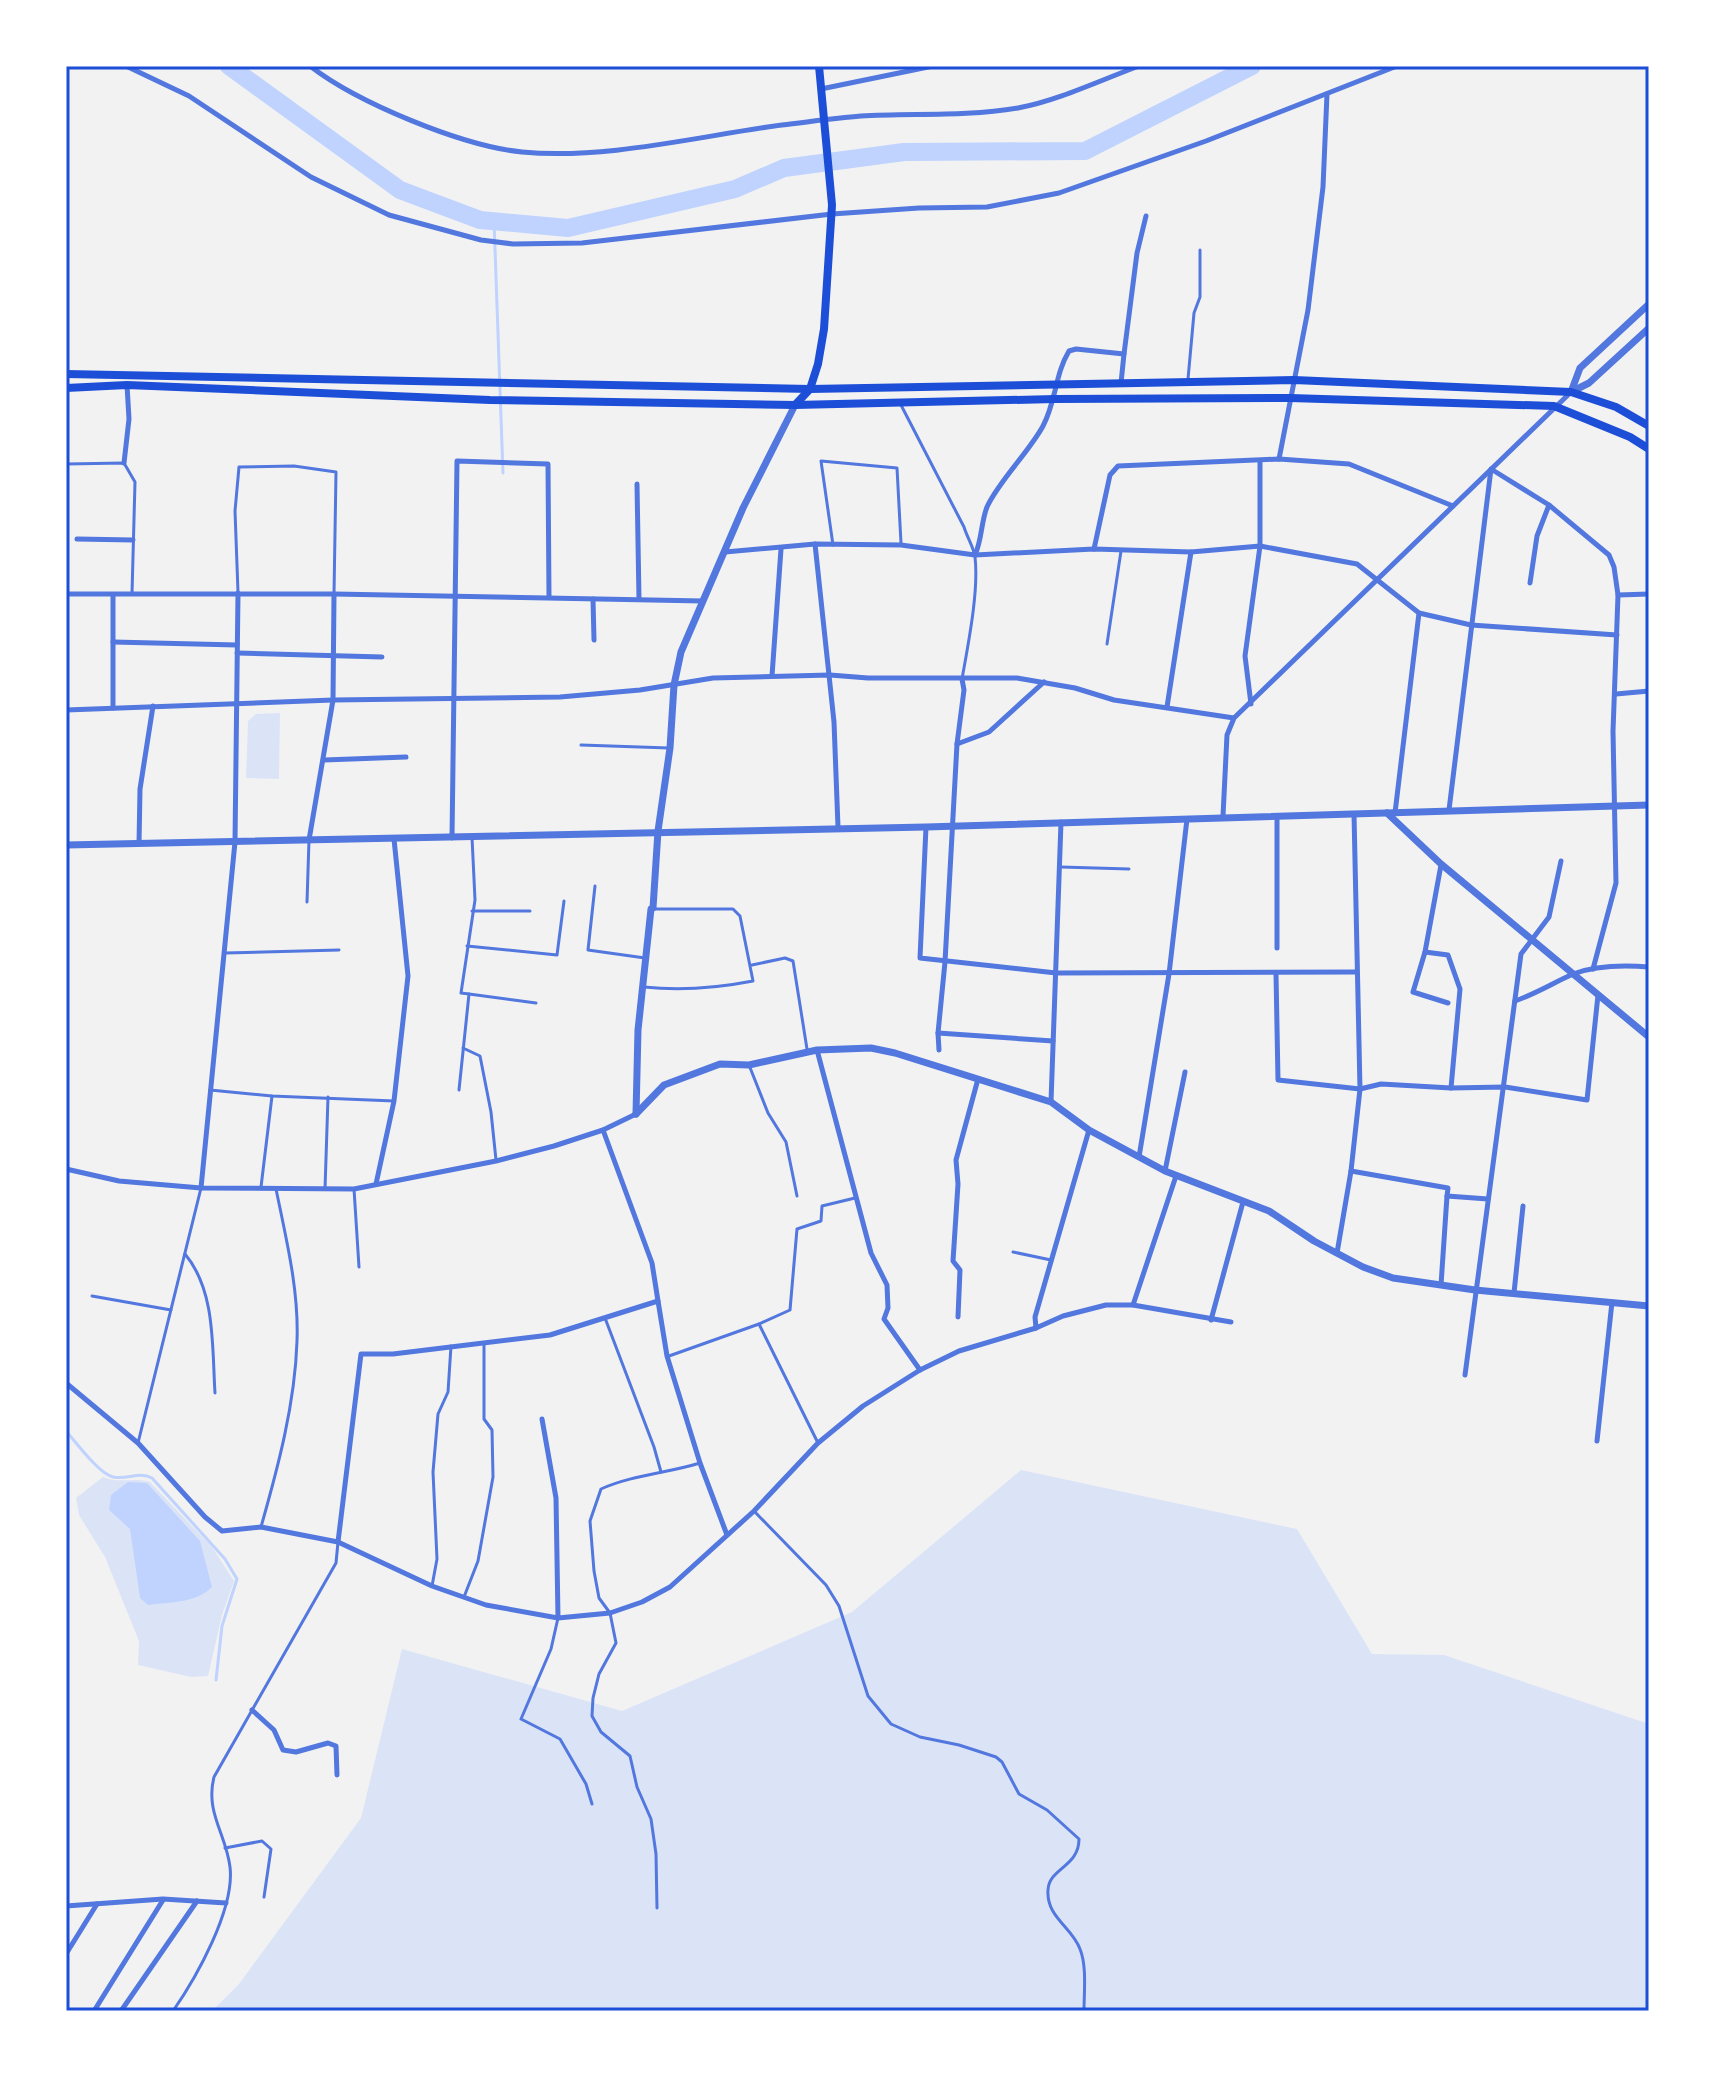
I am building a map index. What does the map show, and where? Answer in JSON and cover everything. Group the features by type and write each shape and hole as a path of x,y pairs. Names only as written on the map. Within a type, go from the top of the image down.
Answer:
{"main road":[{"path":"795,405 810,389 824,329 832,209 819,66"},
{"path":"66,374 810,389 1294,380 1571,392 1616,407 1649,426"},
{"path":"66,388 127,385 490,400 795,405 1290,398 1554,406 1630,437 1649,449"}],"street":[{"path":"126,66 189,96 311,177 389,215 481,240 513,244 582,243 832,209 987,207 1059,193 1397,66"},
{"path":"310,66 332,83 397,114 468,140 522,152 626,148 863,116 943,116 1020,108 1139,66"},
{"path":"821,89 933,66"},
{"path":"1279,459 1308,310 1323,187 1327,94"},
{"path":"1121,383 1137,253 1146,216"},
{"path":"1571,392 1580,368 1649,304"},
{"path":"1223,816 1227,735 1234,718 1554,406 1589,383 1649,328"},
{"path":"975,555 987,507 1043,427 1069,351 1124,354"},
{"path":"124,463 129,419 127,385"},
{"path":"636,1114 638,1030 645,958 670,748 674,685 681,652 743,508 795,405"},
{"path":"1094,549 1110,475 1118,466 1279,459 1349,464 1453,506"},
{"path":"452,838 457,461 548,464 549,597"},
{"path":"1251,704 1245,656 1260,546 1260,461"},
{"path":"1491,469 1549,505 1609,555 1614,567 1618,595 1613,808 1616,883 1593,969"},
{"path":"1449,810 1491,469"},
{"path":"637,484 639,600"},
{"path":"1530,583 1537,536 1549,505"},
{"path":"77,539 133,540"},
{"path":"725,552 815,544 901,545 975,555 1094,549 1191,552 1260,546 1357,564 1419,613 1471,625 1617,635"},
{"path":"815,544 830,675 838,827"},
{"path":"772,676 781,549"},
{"path":"1167,707 1191,552"},
{"path":"201,1188 235,842 238,593"},
{"path":"66,594 334,594 703,601"},
{"path":"309,840 333,700 334,594"},
{"path":"1618,595 1649,594"},
{"path":"113,595 113,708"},
{"path":"593,599 594,640"},
{"path":"1391,813 1419,613"},
{"path":"113,642 382,657"},
{"path":"66,710 333,700 560,697 713,678 830,675 1017,678 1114,700 1234,718"},
{"path":"939,1050 957,744 964,690 962,679"},
{"path":"957,744 989,732 1045,682"},
{"path":"1616,694 1649,691"},
{"path":"139,844 140,789 153,706"},
{"path":"324,760 406,757"},
{"path":"66,845 926,827 1649,805"},
{"path":"1391,813 1441,864 1649,1037"},
{"path":"1337,1253 1351,1171 1360,1089 1354,814"},
{"path":"1277,817 1277,948"},
{"path":"1139,1157 1169,974 1187,818"},
{"path":"1051,1102 1062,821"},
{"path":"926,827 920,958 1056,973 1356,972"},
{"path":"376,1184 394,1101 408,976 394,839"},
{"path":"1465,1375 1521,954 1549,917 1561,861"},
{"path":"1441,864 1425,952 1413,992 1448,1003"},
{"path":"1425,952 1448,955 1460,989 1451,1088"},
{"path":"1515,1001 1541,992 1574,974 1593,969 1626,965 1649,967"},
{"path":"1276,974 1278,1080 1360,1089 1381,1084 1505,1087 1587,1100 1598,994"},
{"path":"938,1033 1053,1041"},
{"path":"66,1169 119,1181 201,1188 354,1189 496,1161 603,1130 636,1114 664,1085 720,1064 749,1065 807,1051 871,1048 1051,1102 1089,1130 1165,1171 1269,1211 1337,1253 1393,1278 1475,1290 1649,1306"},
{"path":"817,1050 871,1253 887,1285 888,1308 884,1319 920,1370"},
{"path":"1165,1171 1185,1072"},
{"path":"958,1317 960,1270 953,1261 958,1184 956,1160 978,1079"},
{"path":"603,1130 652,1263 667,1356 700,1463 727,1535"},
{"path":"1036,1328 1035,1317 1089,1130"},
{"path":"1351,1171 1448,1188 1441,1285"},
{"path":"1133,1305 1176,1176"},
{"path":"1447,1196 1488,1199"},
{"path":"1211,1320 1243,1202"},
{"path":"1514,1293 1523,1206"},
{"path":"338,1542 361,1354 393,1354 550,1335 658,1301"},
{"path":"1597,1441 1612,1302"},
{"path":"66,1383 138,1443 215,1526 226,1532 261,1527 338,1542 464,1598 558,1618 610,1613 642,1602 670,1587 754,1511 818,1443 863,1406 920,1370 959,1351 1106,1305 1133,1305 1231,1322"},
{"path":"542,1419 556,1498 558,1618"},
{"path":"252,1710 274,1730 283,1750 296,1752 328,1743 336,1746 337,1775"},
{"path":"66,1906 163,1899 226,1903"},
{"path":"94,2011 163,1899"},
{"path":"121,2011 197,1901"},
{"path":"66,1954 98,1904"}],"lane":[{"path":"1188,383 1194,313 1200,297 1200,250"},
{"path":"900,402 964,527 975,555 972,617 962,679"},
{"path":"833,545 821,461 897,468 901,545"},
{"path":"66,464 124,463 135,482 132,594"},
{"path":"238,593 235,511 239,467 294,466 336,472 334,594"},
{"path":"1107,644 1121,551"},
{"path":"581,745 670,748"},
{"path":"472,837 475,891 461,993 536,1003"},
{"path":"307,902 309,840"},
{"path":"1060,867 1129,869"},
{"path":"595,886 588,950 645,958"},
{"path":"467,946 557,955 564,901"},
{"path":"643,987 675,990 753,981 740,916 733,909 651,909"},
{"path":"472,911 530,911"},
{"path":"225,953 339,950"},
{"path":"752,965 785,958 793,961 807,1051"},
{"path":"459,1090 469,994"},
{"path":"463,1048 480,1056 491,1112 496,1161"},
{"path":"749,1065 768,1113 786,1142 797,1196"},
{"path":"210,1090 394,1101"},
{"path":"261,1188 272,1096"},
{"path":"325,1189 328,1097"},
{"path":"138,1443 201,1188"},
{"path":"261,1527 282,1450 297,1340 290,1261 276,1189"},
{"path":"354,1189 359,1267"},
{"path":"667,1356 790,1310 797,1229 821,1221 822,1206 855,1198"},
{"path":"1013,1252 1051,1260"},
{"path":"185,1254 197,1268 209,1308 215,1393"},
{"path":"92,1296 171,1310"},
{"path":"605,1318 661,1473"},
{"path":"759,1324 818,1443"},
{"path":"464,1598 478,1561 493,1477 492,1430 484,1419 484,1344"},
{"path":"432,1586 437,1559 433,1472 438,1414 448,1392 451,1346"},
{"path":"657,1908 656,1854 651,1819 637,1787 630,1756 601,1732 592,1716 599,1674 616,1643 610,1613 599,1598 590,1521 601,1489 618,1481 700,1463"},
{"path":"754,1511 826,1585 839,1606 868,1696 891,1724 920,1737 996,1757 1002,1762 1019,1794 1047,1810 1079,1839 1079,1850 1050,1880 1047,1891 1051,1909 1059,1923 1076,1940 1082,1952 1084,2011"},
{"path":"173,2011 218,1927 226,1903 231,1869 210,1792 214,1777 336,1563 338,1542"},
{"path":"558,1618 551,1649 521,1719 560,1739 586,1784 592,1804"},
{"path":"225,1848 262,1841 271,1849 264,1897"}],"shaded area":[{"path":"280,713 279,779 246,778 248,721 256,714"},
{"path":"1021,1470 1297,1529 1372,1654 1444,1655 1649,1724 1649,2011 212,2011 239,1984 361,1818 402,1649 622,1711 852,1612"},
{"path":"103,1477 150,1482 212,1547 234,1581 222,1615 208,1676 191,1677 138,1665 139,1641 105,1557 79,1515 76,1498"}],"water":[{"path":"128,1482 147,1483 200,1541 212,1587 206,1592 183,1601 148,1605 140,1598 130,1529 109,1510 111,1495"}],"waterway":[{"path":"229,66 400,190 480,220 568,228 735,189 784,168 904,152 1085,151 1252,66"},
{"path":"494,221 503,473"},
{"path":"66,1431 107,1475 152,1478 225,1559 237,1579 222,1626 216,1680"}]}
